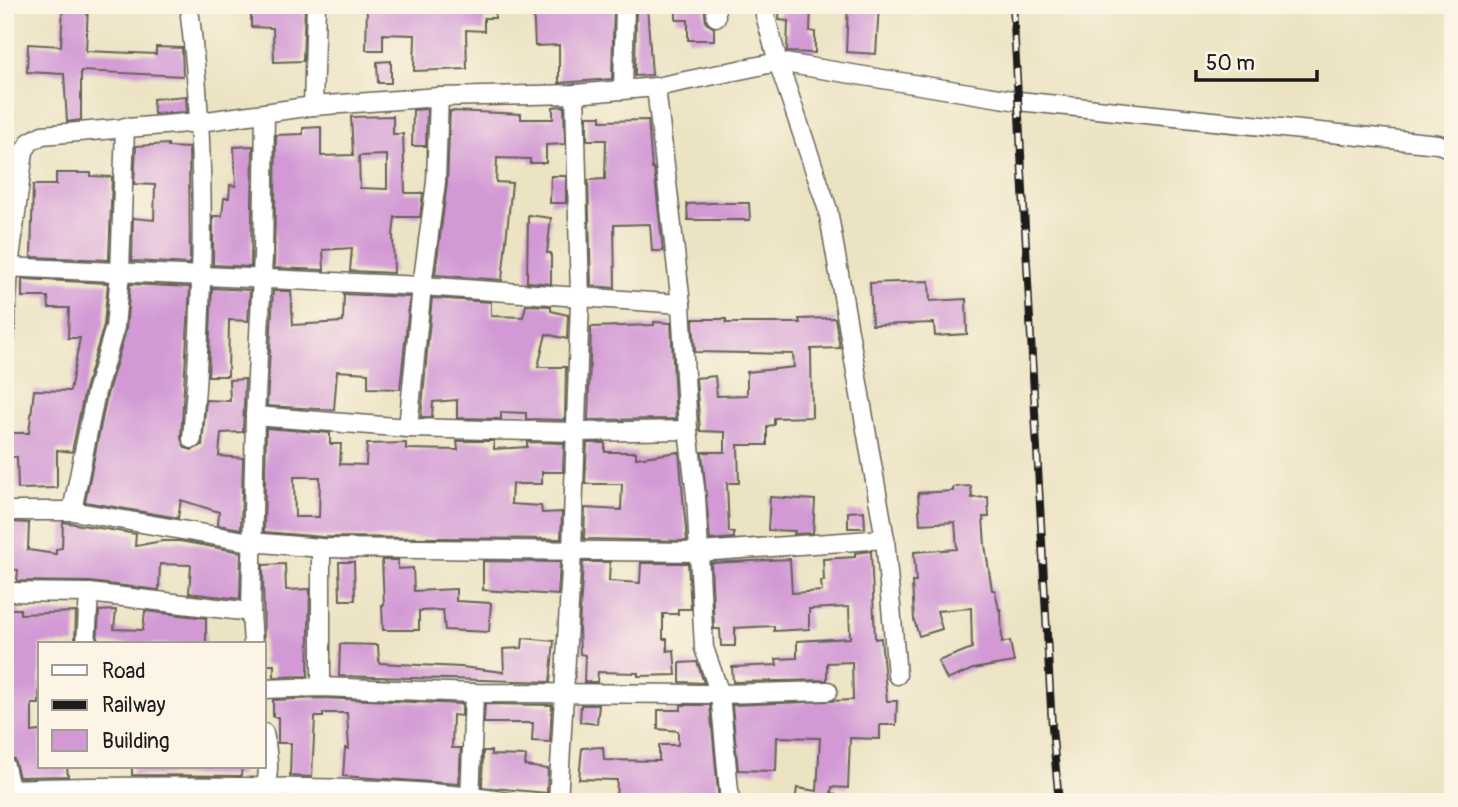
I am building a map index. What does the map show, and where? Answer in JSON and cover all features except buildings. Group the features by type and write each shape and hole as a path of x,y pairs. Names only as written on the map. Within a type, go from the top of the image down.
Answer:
{"street":[{"path":"313,106 316,5"},
{"path":"623,90 625,5"},
{"path":"766,5 765,15 778,62 828,210 885,539 897,675"},
{"path":"190,16 200,122 201,277 197,388 192,439"},
{"path":"5,339 7,267 24,151 30,142 42,135 200,122 313,106 439,97 575,94 656,87 778,62 1018,101 1438,144 1453,149"},
{"path":"656,87 681,304 688,430 696,496 704,648 720,694 730,802"},
{"path":"558,802 572,551 580,299 575,94"},
{"path":"408,428 422,286 436,182 439,97"},
{"path":"253,642 251,542 265,113"},
{"path":"72,511 96,392 115,327 120,273 125,127"},
{"path":"7,267 422,286 681,304"},
{"path":"255,416 408,428 575,432 688,430"},
{"path":"5,511 72,511 251,542 321,548 699,552 885,539"},
{"path":"321,548 321,687"},
{"path":"5,592 89,593 251,612"},
{"path":"86,642 89,593"},
{"path":"266,689 321,687 474,693 720,694 828,691"},
{"path":"470,799 474,693"},
{"path":"263,794 268,757 266,745"},
{"path":"5,766 8,790 109,794 368,795 508,802"}],"railway":[{"path":"1013,5 1052,727 1059,802"}]}
